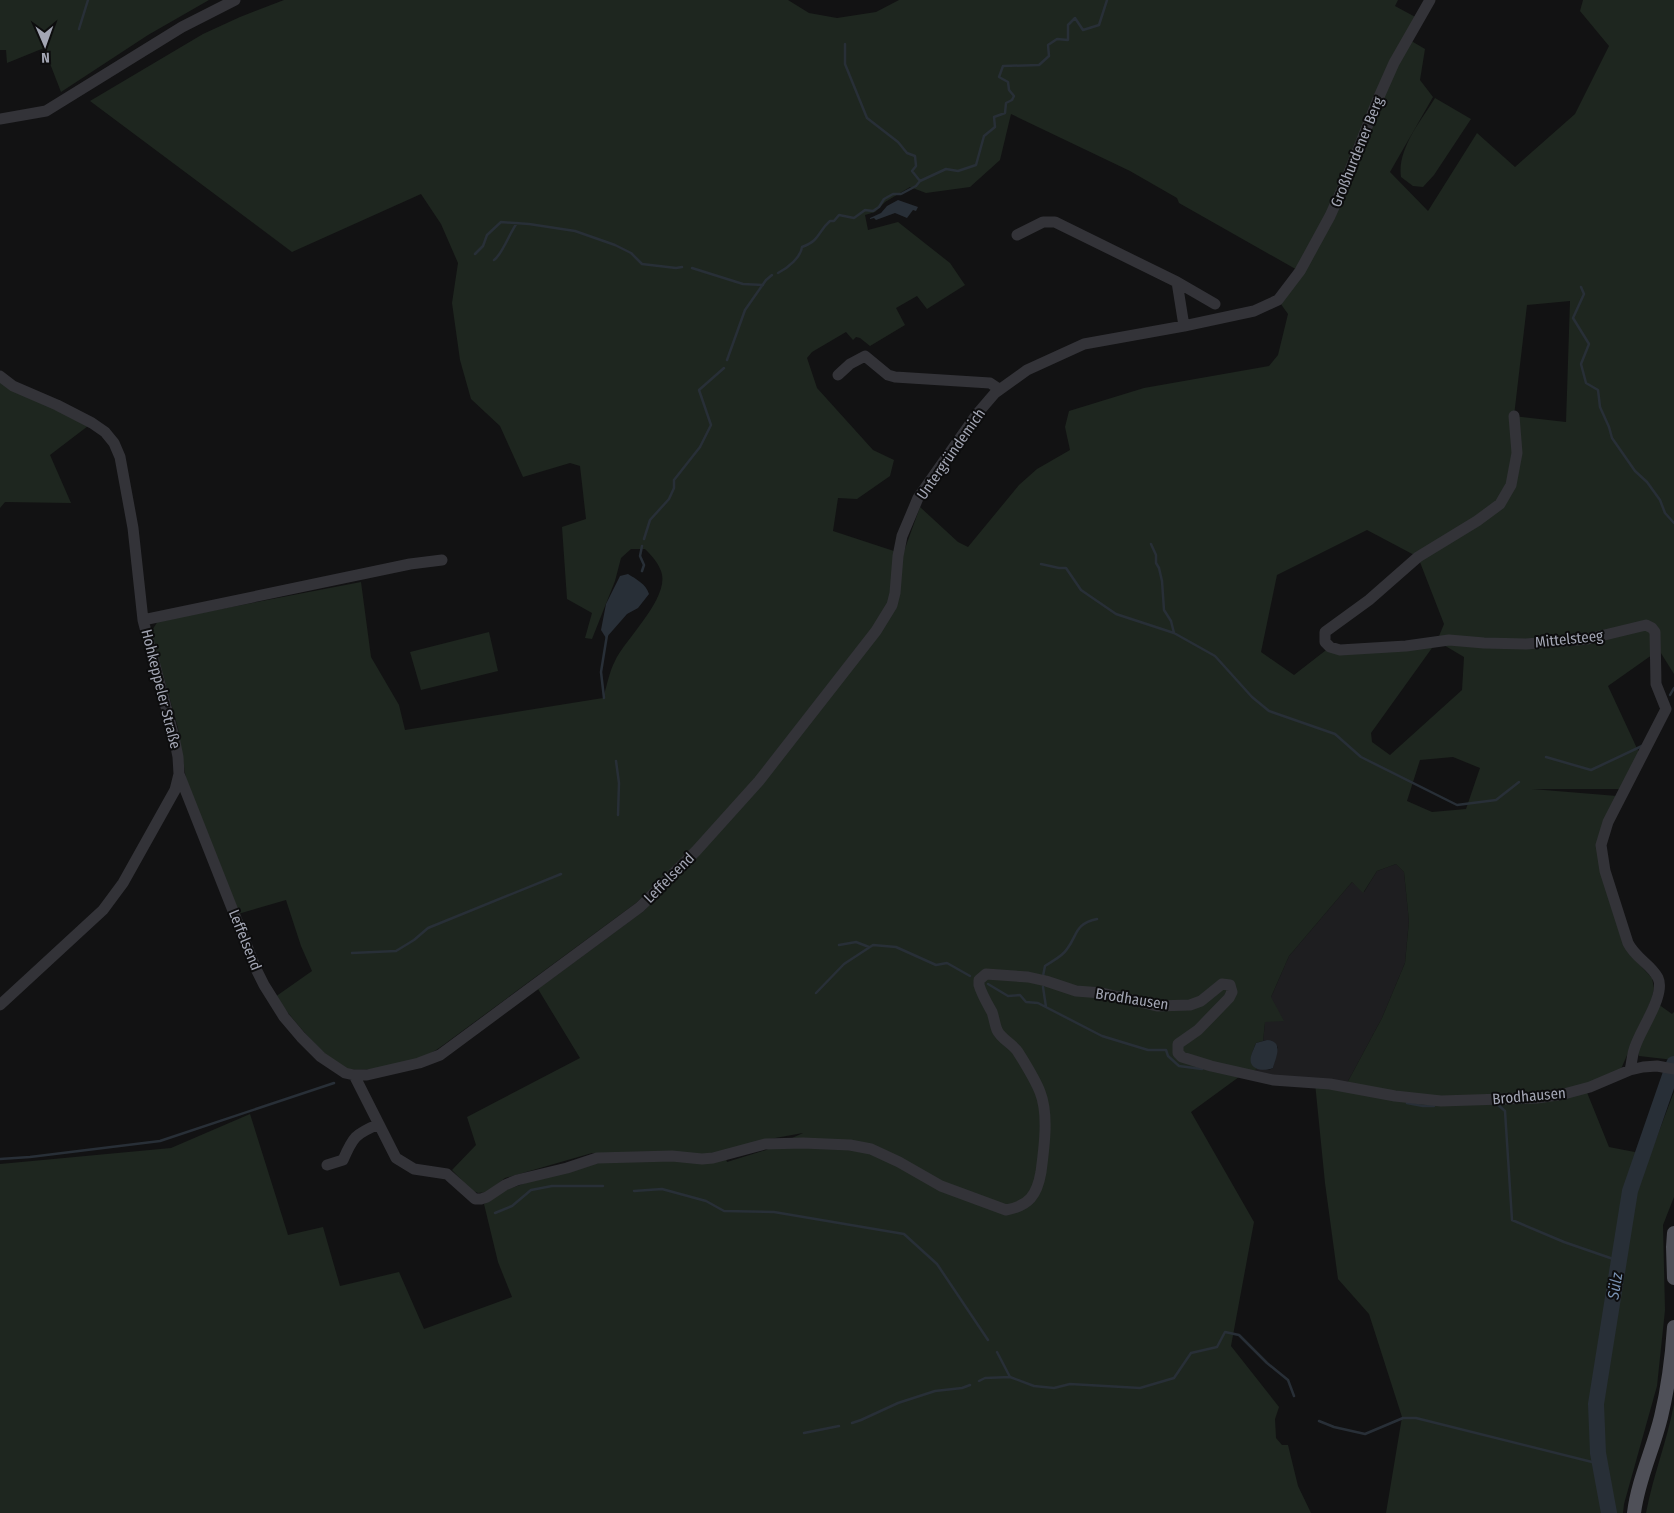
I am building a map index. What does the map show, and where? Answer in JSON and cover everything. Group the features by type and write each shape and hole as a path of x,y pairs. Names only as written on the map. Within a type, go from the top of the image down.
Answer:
{"main road":[{"path":"1674,1233 1672,1247 1674,1278"},
{"path":"1634,1513 1638,1489 1661,1417 1674,1327"}],"street":[{"path":"0,120 46,111 182,27 235,0"},
{"name":"Großhurdener Berg","path":"1278,300 1300,271 1330,216 1394,63 1430,0"},
{"path":"1017,235 1043,222 1055,222 1177,282 1215,304"},
{"path":"1177,282 1184,326"},
{"name":"Untergründemich","path":"897,580 902,536 918,498 978,414 999,389 1027,370 1084,344 1254,311 1278,300"},
{"path":"838,375 850,364 865,356 888,375 895,377 990,383 999,389"},
{"name":"Hohkeppeler Straße","path":"0,376 13,386 57,405 92,424 105,432 114,443 120,457 133,528 143,620 174,738 179,774 175,790 113,897 90,924 0,1005"},
{"name":"Mittelsteeg","path":"1514,416 1517,453 1511,485 1500,504 1477,521 1418,557 1369,600 1325,632 1325,642 1330,647 1340,650 1406,646 1449,640 1484,643 1588,639 1646,625 1655,632 1656,684 1666,709 1608,822 1601,845 1605,871 1628,943 1633,953 1653,971 1660,984 1656,1000 1634,1047 1630,1070"},
{"path":"143,620 410,564 442,560"},
{"name":"Leffelsend","path":"179,774 264,985 284,1016 301,1037 330,1063 345,1073 367,1075 395,1069 440,1055 640,907 696,852 780,755 884,619 892,605 897,580"},
{"name":"Brodhausen","path":"379,1124 396,1158 414,1169 447,1174 475,1199 487,1197 517,1180 567,1168 597,1158 672,1156 702,1159 713,1158 765,1144 803,1142 850,1145 871,1149 899,1162 941,1186 1006,1210 1017,1208 1026,1204 1033,1196 1040,1179 1044,1152 1044,1114 1041,1093 1017,1050 997,1031 992,1013 979,985 979,980 986,974 1028,977 1076,991 1102,993 1157,1006 1190,1005 1201,1001 1222,984 1230,985 1232,992 1229,998 1198,1030 1178,1044 1178,1053 1182,1057 1211,1066 1273,1080 1330,1084 1395,1096 1451,1100 1537,1098 1564,1094 1590,1087 1630,1070 1657,1066 1674,1069"},
{"path":"327,1165 343,1160 353,1138 359,1133 379,1124 354,1075"}],"shaded area":[{"path":"0,0 209,0 148,35 61,92 44,48 7,63 6,50 0,50"},
{"path":"284,0 788,0 809,13 837,18 876,12 899,0 1398,0 1395,6 1419,19 1408,39 1425,49 1420,80 1433,97 1390,172 1428,211 1477,133 1515,167 1575,114 1609,46 1580,11 1583,0 1674,0 1674,674 1659,650 1608,686 1641,757 1623,789 1532,789 1617,796 1601,833 1628,952 1652,978 1654,988 1652,998 1621,1069 1584,1085 1609,1147 1650,1155 1674,1092 1674,1197 1663,1225 1665,1310 1657,1386 1623,1513 1386,1513 1402,1417 1369,1314 1338,1279 1325,1183 1315,1083 1345,1087 1382,1018 1405,963 1409,921 1404,872 1396,864 1377,871 1363,893 1352,882 1289,956 1271,997 1284,1021 1265,1022 1263,1041 1256,1043 1252,1053 1251,1062 1257,1068 1254,1072 1243,1074 1191,1112 1254,1222 1231,1346 1279,1407 1275,1419 1276,1438 1282,1445 1288,1445 1298,1486 1311,1513 0,1513 0,1164 171,1148 250,1114 288,1235 323,1227 340,1286 399,1272 424,1329 512,1297 498,1262 484,1204 500,1192 610,1153 592,1153 505,1178 487,1192 478,1193 471,1190 452,1170 476,1145 467,1117 580,1058 538,989 645,910 692,848 636,903 442,1046 425,1056 395,1065 372,1069 346,1068 318,1047 275,997 312,971 301,946 286,900 238,914 186,779 178,728 151,632 158,621 361,582 371,657 399,705 405,730 603,698 615,661 654,605 660,593 662,581 661,571 648,552 645,549 631,549 621,558 615,581 592,639 585,638 592,613 567,599 562,527 586,519 580,466 570,463 523,477 500,426 471,399 460,360 452,303 458,263 441,224 421,194 292,252 90,101 203,34","holes":["1011,114 1130,171 1177,198 1179,203 1299,271 1278,300 1288,314 1278,355 1269,366 1144,388 1069,411 1065,427 1070,450 1037,469 1019,485 968,547 958,542 920,507 903,554 833,531 838,498 857,499 890,476 894,460 873,450 817,388 807,358 812,352 846,332 853,340 856,337 860,338 870,346 905,325 896,308 917,296 927,309 965,285 950,263 898,222 868,230 865,215 875,212 885,202 910,187 926,193 970,187 1000,160","1570,301 1566,422 1514,416 1527,305","1367,530 1418,557 1444,624 1437,641 1330,647 1294,675 1261,652 1277,575","1437,641 1464,657 1462,690 1390,755 1372,742 1371,733","1453,757 1480,768 1466,809 1432,812 1407,801 1420,760","803,1133 766,1150 727,1162 724,1153 764,1140"]},
{"path":"1435,98 1471,119 1434,175 1423,187 1413,186 1401,177 1403,156 1411,136"},
{"path":"898,200 918,207 907,218 895,213 876,220 874,218 870,219 881,213 887,206"},
{"path":"0,381 88,426 50,455 71,503 5,502 0,508"},
{"path":"628,574 643,585 649,594 638,608 627,614 606,638 601,630 606,604 620,576"},
{"path":"489,632 498,671 421,690 410,652"},
{"path":"1396,864 1404,872 1409,921 1405,963 1382,1018 1345,1087 1254,1072 1257,1068 1269,1070 1273,1068 1278,1047 1267,1040 1263,1041 1265,1022 1271,997 1289,956 1352,882 1364,892 1377,871"},
{"path":"1658,1004 1672,1014 1674,1012 1674,1060 1639,1056 1637,1048"},
{"path":"1267,1040 1276,1043 1278,1050 1273,1068 1267,1070 1257,1069 1251,1063 1252,1053 1256,1043"},
{"path":"1674,1404 1674,1513 1646,1513 1668,1431"}],"waterway":[{"path":"79,29 88,0"},
{"path":"778,273 793,262 799,255 802,247 813,242 826,225 830,221 834,221 839,215 854,218 865,210 873,211 879,207 884,199 893,194 901,194 916,186 920,181 946,169 958,171 976,165 984,136 995,127 994,117 1005,113 1006,103 1012,100 1014,96 1009,90 1008,82 999,77 1003,66 1039,65 1049,56 1048,45 1057,39 1068,40 1068,25 1075,18 1083,30 1099,25 1107,0"},
{"path":"845,44 845,64 867,118 898,142 907,153 915,156 916,166 912,171 920,181"},
{"path":"475,254 483,246 487,235 501,222 575,231 615,245 631,253 642,264 682,267"},
{"path":"494,260 517,223"},
{"path":"692,268 743,284 763,285"},
{"path":"727,360 745,310 766,280 772,275"},
{"path":"1581,287 1584,294 1573,318 1589,344 1581,364 1586,383 1598,390 1600,407 1612,438 1635,471 1647,482 1660,500 1665,513 1674,523"},
{"path":"644,539 650,520 669,499 674,488 674,480 700,447 711,425 699,390 724,368"},
{"path":"1151,544 1156,555 1156,563 1162,581 1164,610 1171,621 1174,633"},
{"path":"642,546 640,556 644,565 642,571"},
{"path":"1041,564 1066,568 1081,590 1116,614 1174,633 1215,656 1252,697 1269,711 1335,734 1361,757 1457,805 1496,800 1519,782"},
{"path":"604,698 601,672 607,635"},
{"path":"1670,695 1674,688"},
{"path":"1546,757 1591,770 1642,746"},
{"path":"616,761 619,783 618,815"},
{"path":"352,953 396,951 414,940 428,928 561,874"},
{"path":"1043,976 1045,966 1065,952 1080,927 1097,919"},
{"path":"839,945 856,942 869,947"},
{"path":"816,993 844,964 873,945 896,947 936,965 947,963 970,976"},
{"path":"988,984 1008,996 1020,995 1026,1002 1038,1003 1102,1036 1148,1050 1166,1050 1168,1056 1179,1066 1202,1069"},
{"path":"1043,987 1046,1007"},
{"name":"Sülz","path":"1609,1513 1598,1453 1596,1404 1630,1191 1674,1064"},
{"path":"0,1159 160,1141 334,1083"},
{"path":"1407,1103 1434,1106"},
{"path":"1497,1104 1505,1111 1512,1220 1564,1242 1619,1261"},
{"path":"495,1213 512,1206 531,1190 552,1186 603,1186"},
{"path":"634,1191 662,1189 706,1201 724,1211 774,1212 904,1234 937,1264 988,1340"},
{"path":"997,1352 1010,1377 1034,1386 1054,1388 1070,1384 1140,1388 1174,1378 1191,1353 1217,1347 1225,1332 1239,1335 1267,1363 1288,1380 1294,1396"},
{"path":"979,1381 985,1378 1010,1377"},
{"path":"852,1423 898,1403 935,1391 962,1388 970,1385"},
{"path":"1319,1421 1334,1427 1365,1434 1403,1418 1416,1418 1600,1464"},
{"path":"804,1433 839,1426"}]}
